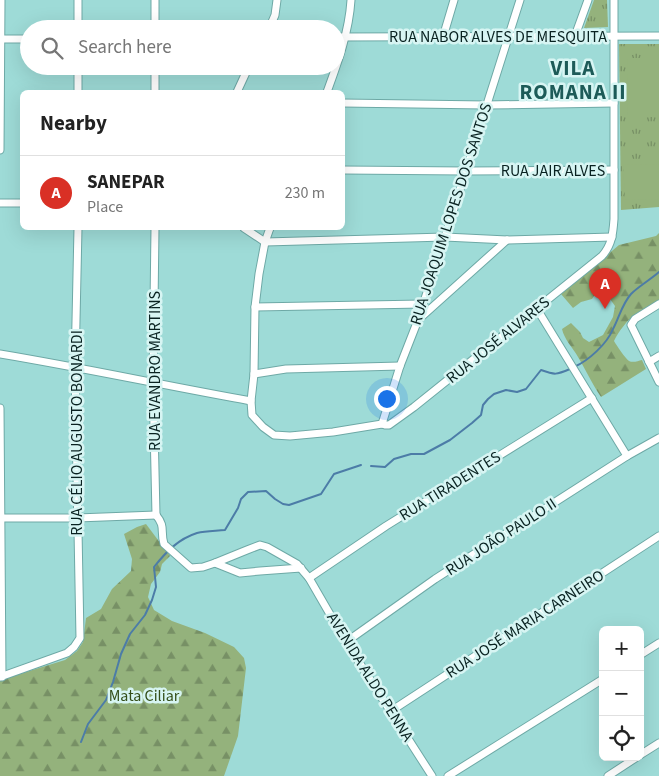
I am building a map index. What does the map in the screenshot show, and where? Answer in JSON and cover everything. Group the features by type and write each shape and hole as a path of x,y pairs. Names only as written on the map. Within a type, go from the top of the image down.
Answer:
{"street":[{"path":"0,150 1,0"},
{"path":"78,0 78,20"},
{"path":"155,0 155,20"},
{"path":"273,20 277,0"},
{"path":"345,41 351,0"},
{"path":"443,37 454,0"},
{"name":"RUA JOAQUIM LOPES DOS SANTOS","path":"384,425 400,366 418,320 520,0"},
{"path":"575,36 588,0"},
{"path":"247,230 265,242 445,237 507,240 612,237 614,219 614,0"},
{"name":"RUA NABOR ALVES DE MESQUITA","path":"346,38 659,36"},
{"path":"1,39 20,38"},
{"path":"78,75 78,90"},
{"path":"155,75 155,90"},
{"path":"238,90 245,75"},
{"path":"328,90 333,75"},
{"path":"345,103 486,105 614,103"},
{"name":"RUA JAIR ALVES","path":"345,170 614,170"},
{"path":"0,203 20,203"},
{"name":"RUA CÉLIO AUGUSTO BONARDI","path":"1,677 67,653 80,638 75,367 78,230"},
{"name":"RUA EVANDRO MARTINS","path":"155,230 153,383 156,515 163,529 162,538 164,544 172,552 192,568 215,563"},
{"path":"269,230 258,274 255,307 252,415 274,435 290,436 384,425"},
{"name":"RUA JOSÉ ALVARES","path":"384,425 389,425 414,408 602,256 608,250 612,237"},
{"path":"418,320 507,240"},
{"path":"255,307 422,304"},
{"path":"659,304 636,319 631,325 659,382"},
{"path":"537,309 628,456"},
{"path":"0,354 251,401"},
{"path":"649,362 659,356"},
{"path":"254,374 286,370 400,366"},
{"name":"RUA TIRADENTES","path":"309,578 386,526 592,398"},
{"path":"0,408 1,677"},
{"name":"RUA JOÃO PAULO II","path":"346,642 435,580 628,456 658,440"},
{"path":"0,518 156,515"},
{"name":"RUA JOSÉ MARIA CARNEIRO","path":"391,711 659,536"},
{"name":"AVENIDA ALDO PENNA","path":"215,563 260,545 272,549 297,564 309,578 346,642 432,776"},
{"path":"215,563 237,573 300,568"},
{"path":"644,652 659,643"},
{"path":"448,776 599,682"},
{"path":"644,753 659,743"},
{"path":"608,776 631,761"}],"green space":[{"path":"594,0 607,0 608,27 584,28"},
{"path":"619,44 659,44 659,207 621,210"},
{"path":"627,58 659,58 659,117 628,117"},
{"path":"659,164 659,199 625,200 623,165"},
{"path":"659,233 659,302 634,316 624,326 614,341 629,361 642,360 646,369 601,397 562,329 571,323 583,338 589,342 603,335 613,317 615,306 608,296 596,293 592,299 581,302 573,308 561,294 619,245 656,236"},
{"name":"Mata Ciliar","path":"146,524 170,556 162,564 160,572 151,584 148,597 154,610 172,621 205,633 234,647 244,658 246,668 238,736 224,776 0,776 0,680 65,660 77,651 83,642 86,618 101,609 112,589 131,571 132,559 124,534"}],"waterway":[{"path":"574,367 602,346 610,335 628,298 634,291 659,272"},
{"path":"371,466 385,467 394,459 411,454 424,454 450,440 472,423 481,415 483,405 494,394 506,390 517,392 526,389 541,370 556,374 570,369"},
{"path":"81,742 88,724 106,700 121,654 130,634 145,615 152,600 156,587 154,567 168,551 178,542 197,533 225,530 241,499 248,492 266,491 283,504 289,505 321,494 334,474 361,465"}],"place":[{"name":"SANEPAR","path":"605,309"}],"district":[{"name":"VILA ROMANA II","path":"573,80"}]}
